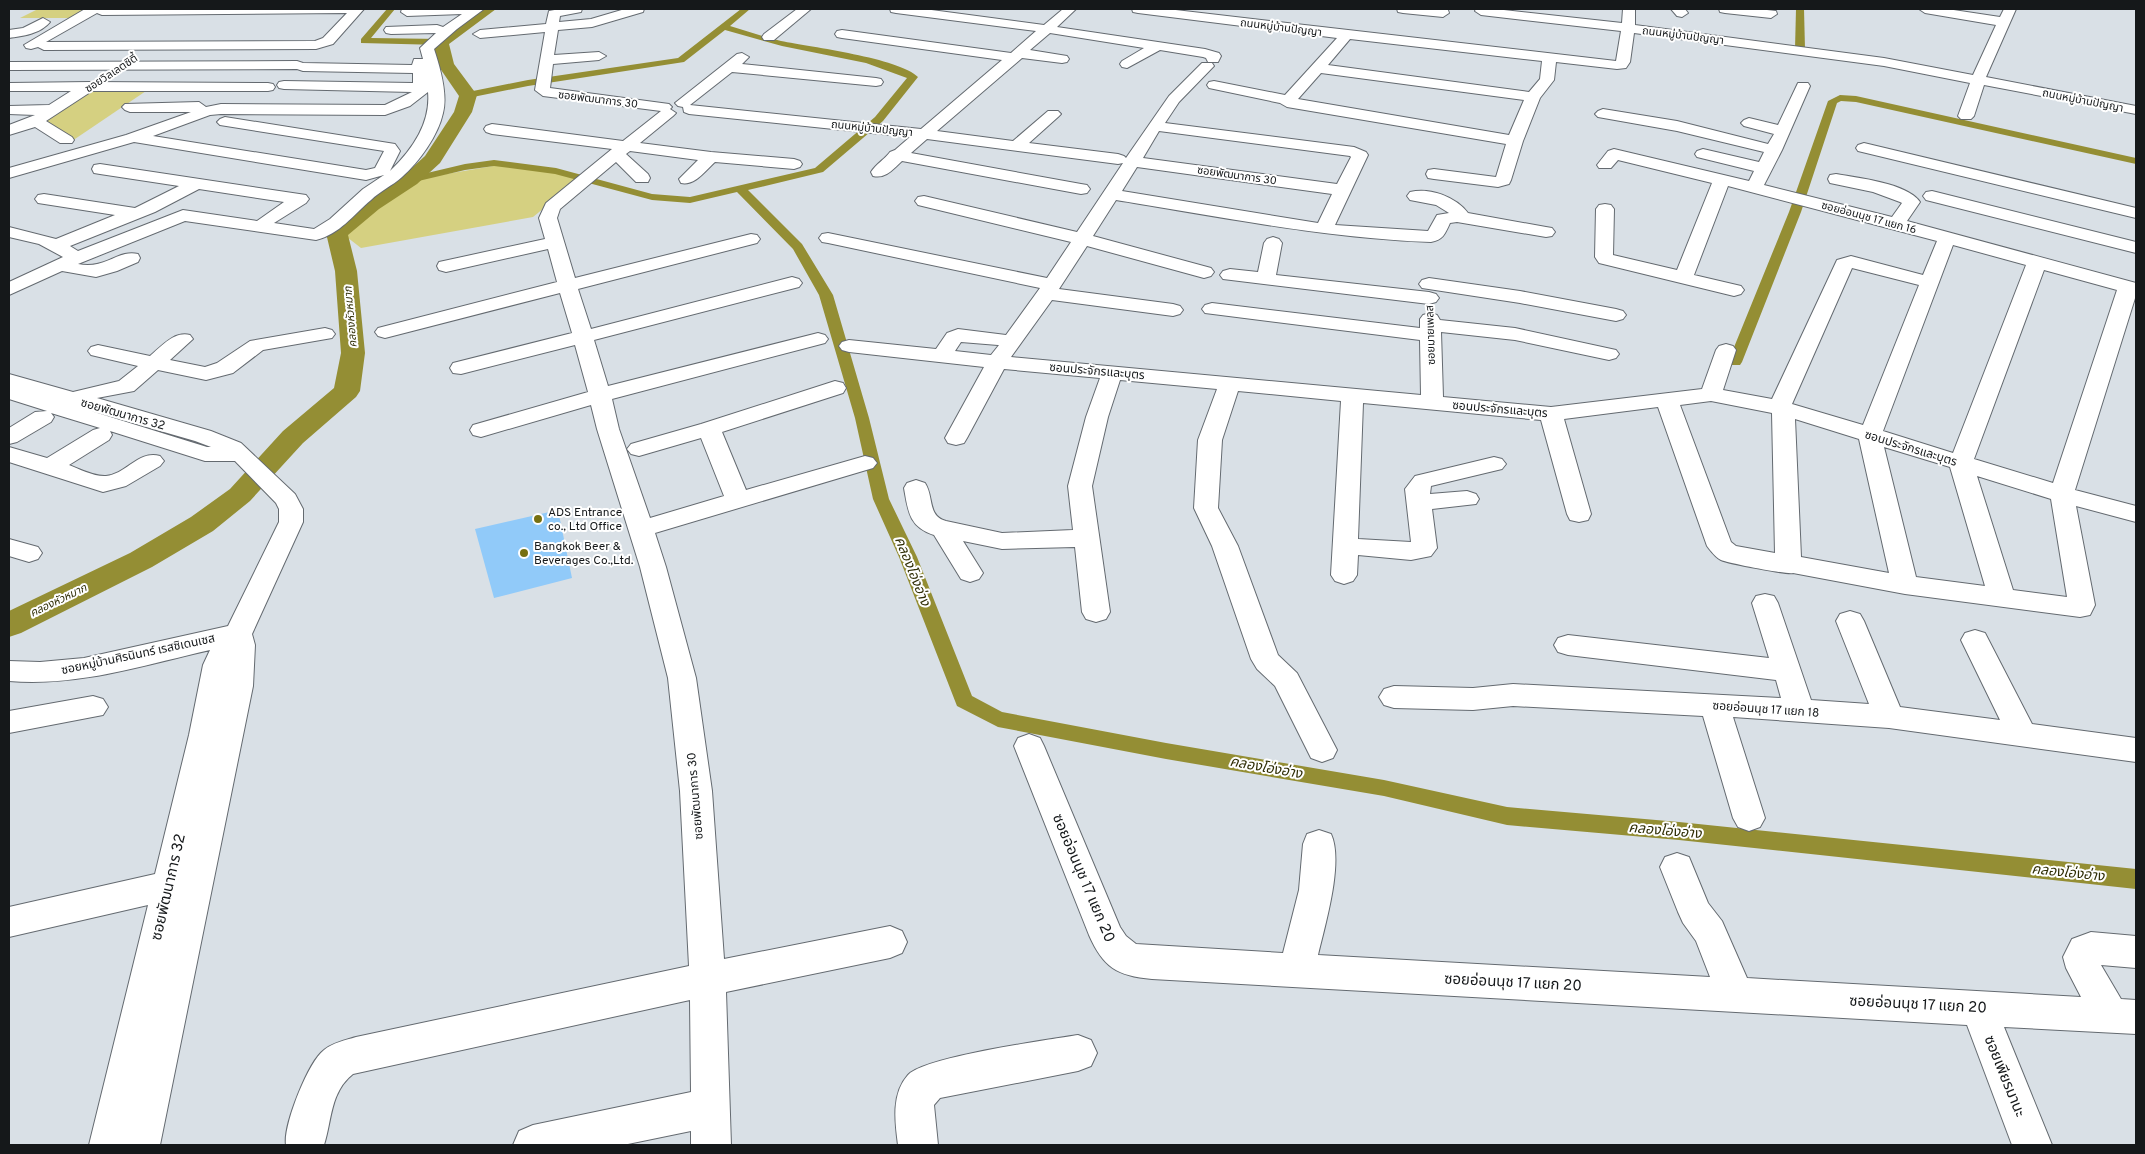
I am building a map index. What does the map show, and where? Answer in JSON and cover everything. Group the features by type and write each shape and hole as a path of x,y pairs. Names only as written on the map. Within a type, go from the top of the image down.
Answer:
{"street":[{"path":"9,58 98,10 358,9 343,27 324,44 316,45 44,46"},
{"path":"406,12 466,9"},
{"path":"9,173 140,135 207,111 221,109 385,110 394,108 422,92 420,69 413,52 419,44 466,9"},
{"path":"9,290 78,257 183,215 316,235 328,230 366,194 391,178 406,163 430,128 436,106 432,59 428,48 452,26 466,9"},
{"name":"ซอยพัฒนาการ 30","path":"576,9 554,14 542,90 548,93 666,110"},
{"path":"480,34 600,22 638,9"},
{"path":"769,37 805,9"},
{"path":"896,9 1045,29 1205,53 1214,56 1174,98 1155,126 1125,160 1110,194 1082,239 1049,289 996,362 956,438"},
{"name":"ถนนหมู่บ้านปัญญา","path":"628,453 608,429 600,395 548,218 552,208 574,187 653,125 666,110 677,113 686,106 763,117 924,134 1070,9"},
{"name":"ถนนหมู่บ้านปัญญา","path":"1138,9 1347,35 1549,58 1621,64 1628,28 1884,62 2136,110"},
{"path":"1403,9 1443,13"},
{"path":"1481,12 1531,12 1628,28 1629,9"},
{"path":"1724,9 1772,14"},
{"path":"1925,9 2006,15 1978,80 1966,116"},
{"path":"188,24 209,10"},
{"path":"1308,30 1316,16"},
{"path":"9,34 27,30 43,22"},
{"path":"325,27 343,27"},
{"path":"69,28 89,28"},
{"path":"391,30 438,29"},
{"name":"ซอยวิลเลตซิตี้","path":"9,130 36,121 174,32"},
{"path":"842,34 965,51 1062,59"},
{"path":"1287,100 1347,35"},
{"path":"965,51 981,36"},
{"path":"1752,43 1753,60"},
{"path":"1127,64 1157,46"},
{"path":"546,60 598,56"},
{"path":"686,106 744,56"},
{"path":"1434,174 1501,182 1504,180 1515,141 1533,97 1547,80 1549,58"},
{"path":"9,66 300,66 420,69"},
{"path":"729,67 876,82"},
{"path":"1316,68 1533,97"},
{"path":"284,85 421,88"},
{"path":"1214,85 1287,100 1287,102 1292,104 1318,109 1515,141"},
{"path":"1754,187 1783,132 1802,86"},
{"path":"9,87 268,87"},
{"path":"1318,109 1329,97"},
{"path":"130,106 203,107 207,111"},
{"path":"384,126 394,108"},
{"path":"9,110 53,110"},
{"path":"1016,146 1053,114"},
{"path":"1603,114 1677,126 1774,150"},
{"path":"108,128 366,174 381,171 392,150 390,147 379,145 190,117"},
{"path":"763,117 760,124 771,133"},
{"path":"36,121 66,140"},
{"path":"1749,123 1783,132"},
{"path":"653,125 669,132"},
{"path":"1155,126 1354,152 1360,155 1324,228"},
{"path":"492,129 622,150 794,164"},
{"name":"ซอยพัฒนาการ 30","path":"924,134 1342,190"},
{"path":"878,172 896,155 924,134"},
{"path":"1864,148 2136,213"},
{"path":"622,150 642,178"},
{"name":"ซอยอ่อนนุช 17 แยก 16","path":"1612,152 1818,203 2132,288"},
{"path":"1703,154 1764,168"},
{"path":"896,155 933,183 1082,239 1204,272"},
{"path":"687,179 711,157"},
{"path":"100,169 300,199 266,221"},
{"path":"1836,179 1860,176 1910,200 1911,202 1896,224"},
{"path":"1683,278 1722,180"},
{"path":"56,246 137,213 197,183"},
{"path":"933,183 1081,189"},
{"path":"214,210 249,191"},
{"path":"1110,194 1324,228 1394,236 1431,237 1435,235 1443,219 1447,217 1546,232"},
{"path":"1416,196 1444,201 1457,210 1462,218"},
{"path":"1932,196 2136,248"},
{"path":"44,199 137,213"},
{"path":"1605,209 1604,257 1606,260 1734,290"},
{"path":"2016,257 2030,221"},
{"path":"9,232 38,238 78,257"},
{"path":"828,238 1049,289 1112,302 1173,310"},
{"path":"1905,585 1870,436 1947,238"},
{"path":"385,332 751,239"},
{"path":"446,266 555,242"},
{"path":"1266,279 1273,243"},
{"path":"60,265 94,273 131,258"},
{"path":"1788,566 1781,408 1844,264 1852,262 1930,282"},
{"path":"2002,599 1961,463 2037,262"},
{"path":"1230,275 1266,279 1429,283 1616,315"},
{"path":"1112,302 1123,282"},
{"path":"460,368 792,283"},
{"name":"ซอยมายเพลส","path":"1429,283 1432,403"},
{"path":"1667,400 1720,546 1728,553 1788,566 1905,585 2080,608 2082,605 2062,494 2132,288"},
{"path":"1212,309 1430,330 1515,334 1608,354"},
{"path":"98,351 206,374 225,368 257,345 325,334"},
{"path":"942,356 954,337 958,335 998,339"},
{"path":"74,400 86,394 126,386 183,339"},
{"path":"481,430 600,395 818,339"},
{"name":"ซอนประจักรและบุตร","path":"849,346 996,362 1551,414 1667,400 1690,395 1711,394 1781,408 2062,494 2136,514"},
{"path":"1711,394 1726,350"},
{"path":"1096,612 1085,538 1080,486 1096,417 1112,373"},
{"name":"ซอยพัฒนาการ 32","path":"9,380 203,436 233,448 286,498 291,510 290,522 238,634 222,652 217,664 204,735 109,1145"},
{"path":"1230,384 1210,440 1206,508 1225,546 1265,659 1268,665 1282,673 1322,750"},
{"path":"628,453 835,388"},
{"name":"ซอยพัฒนาการ 32","path":"9,392 206,454 239,454"},
{"path":"1344,575 1352,396"},
{"path":"1551,414 1579,514"},
{"path":"9,437 43,417"},
{"path":"709,429 738,501"},
{"path":"49,467 101,435"},
{"name":"ซอยพัฒนาการ 30","path":"628,453 641,529 682,678 696,791 708,979 711,1145"},
{"path":"9,454 96,482 110,484 152,460"},
{"path":"641,529 865,463"},
{"path":"1345,546 1411,551 1422,550 1424,548 1417,489 1423,481 1494,464"},
{"path":"916,488 921,513 925,520 930,525 943,529 1002,541 1085,538"},
{"path":"1418,502 1467,499"},
{"path":"943,529 970,573"},
{"path":"1765,603 1800,711"},
{"path":"1850,621 1889,717"},
{"name":"ซอยพัฒนาการ 32","path":"140,1145 238,686 241,645 238,634"},
{"name":"ซอยหมู่บ้านศิรนินทร์ เรสซิเดนเซส","path":"9,671 40,674 84,668 238,634"},
{"path":"1975,640 2022,734"},
{"path":"1568,645 1787,670"},
{"name":"ซอยอ่อนนุช 17 แยก 18","path":"1394,697 1473,699 1513,695 1714,705 1889,717 2136,750"},
{"path":"1714,705 1750,818"},
{"path":"9,722 93,707"},
{"name":"ซอยอ่อนนุช 17 แยก 20","path":"1029,746 1106,935 1115,950 1125,958 1142,962 2123,1016"},
{"path":"1297,970 1316,890 1319,844"},
{"path":"1677,867 1695,912 1710,932 1735,994"},
{"path":"9,922 168,886"},
{"path":"306,1143 320,1089 328,1071 339,1062 356,1055 890,942"},
{"path":"2123,1016 2084,968 2080,957 2084,950 2091,948 2136,952"},
{"name":"ซอยเพียรมานะ","path":"1978,1008 2032,1145"},
{"path":"918,1145 914,1105 918,1092 925,1085 940,1079 1078,1053"},
{"path":"533,1145 710,1107"}],"shaded area":[{"path":"38,9 91,9 76,18 20,18"},
{"path":"83,91 146,91 72,141 40,120"},
{"path":"505,164 581,178 533,217 361,248 343,234 372,205 417,179"}],"building":[{"name":"Bangkok Beer & Beverages Co.,Ltd.","path":"558,510 572,578 494,598 475,529"}],"waterway":[{"path":"391,9 364,41 441,42"},
{"name":"คลองหัวหมาก","path":"9,625 141,560 202,524 240,495 293,437 347,391 353,353 346,271 337,233 372,205 410,180 433,159 463,112 468,95 453,77 446,64 441,50 441,42 472,18 488,9"},
{"path":"723,27 746,9"},
{"path":"1800,9 1800,49"},
{"path":"468,95 528,83 681,60 723,27"},
{"path":"723,27 765,39 884,65 913,77 879,119 819,170 740,188"},
{"path":"1735,362 1795,212 1833,101 1840,98 1856,99 2136,161"},
{"path":"410,180 465,167 494,163 556,171 652,197 690,200 740,188"},
{"name":"คลองโอ่งอ่าง","path":"740,188 798,247 826,295 862,418 881,499 908,557 964,701 998,719 1166,751 1384,788 1507,816 1679,831 2136,879"}],"place":[{"name":"ADS Entrance co., Ltd Office","path":"538,519"},
{"name":"Bangkok Beer & Beverages Co.,Ltd.","path":"524,553"}]}
